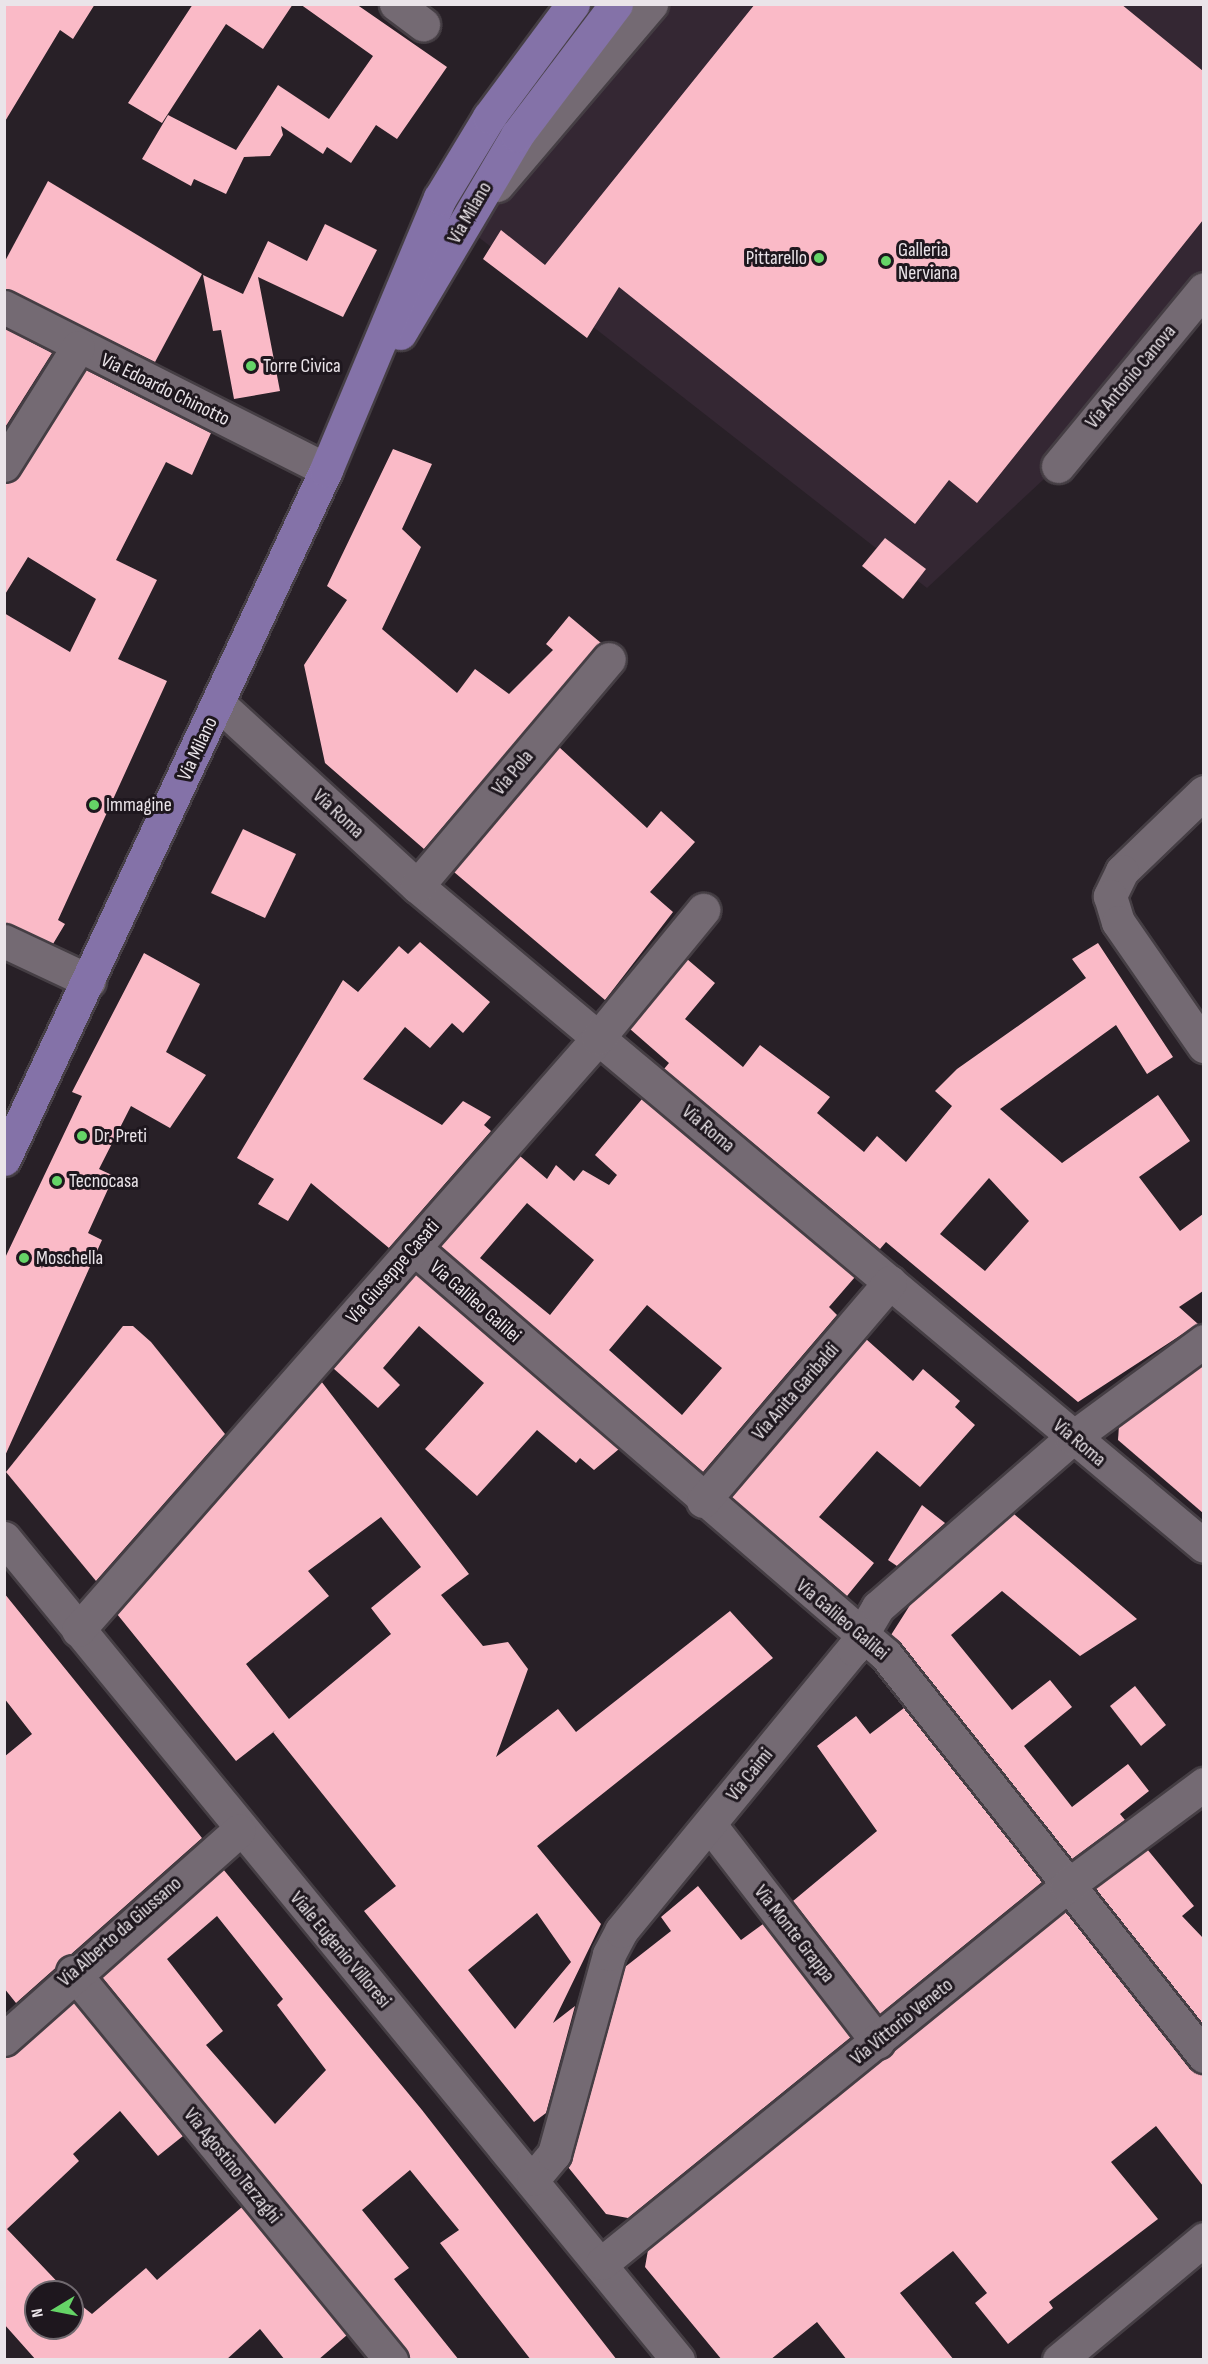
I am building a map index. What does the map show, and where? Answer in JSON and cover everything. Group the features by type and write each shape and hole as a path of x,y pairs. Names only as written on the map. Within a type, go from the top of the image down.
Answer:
{"main road":[{"name":"Via Milano","path":"4,1159 219,704 326,470 440,198 489,117 573,4"},
{"name":"Via Milano","path":"342,434 469,215 544,96 616,4"}],"street":[{"path":"396,4 423,24"},
{"path":"469,215 651,4"},
{"name":"Via Antonio Canova","path":"1058,466 1203,289"},
{"name":"Via Edoardo Chinotto","path":"4,307 78,347 326,470"},
{"path":"4,465 78,347"},
{"name":"Via Pola","path":"417,886 609,659"},
{"name":"Via Roma","path":"219,704 417,886 1203,1546"},
{"path":"1203,792 1122,871 1110,896 1118,922 1203,1046"},
{"name":"Via Giuseppe Casati","path":"78,1630 598,1038 703,910"},
{"path":"4,941 89,981"},
{"name":"Via Galileo Galilei","path":"414,1248 851,1630 862,1634 886,1655 1067,1887 1203,2056"},
{"name":"Via Anita Garibaldi","path":"703,1501 890,1282"},
{"name":"Via Caimi","path":"533,2180 554,2154 609,1954 621,1930 710,1825 862,1634 878,1607 1072,1438 1203,1341"},
{"name":"Viale Eugenio Villoresi","path":"4,1538 238,1830 602,2263 678,2360"},
{"name":"Via Vittorio Veneto","path":"602,2263 1067,1887 1203,1784"},
{"name":"Via Monte Grappa","path":"710,1825 878,2042"},
{"name":"Via Alberto da Giussano","path":"4,2038 73,1972 238,1830"},
{"name":"Via Agostino Terzaghi","path":"73,1972 391,2360"},
{"path":"1060,2359 1203,2239"}],"shaded area":[{"name":"Galleria Nerviana","path":"616,5 1203,5 1203,289 1058,466 927,588 463,225"}],"building":[{"path":"4,4 95,4 73,39 60,30 4,123"},
{"path":"193,4 293,4 263,49 226,24 162,123 128,103"},
{"path":"300,4 356,4 447,67 397,139 376,125 351,163 327,147 323,154 281,126 283,135 270,156 244,157 226,194 194,179 191,186 142,159 168,115 236,150 278,85 329,119 373,56"},
{"name":"Galleria Nerviana","path":"755,4 1121,4 1203,71 1203,220 977,503 949,480 915,524 619,287 587,338 483,259 501,230 545,265"},
{"path":"48,181 202,274 155,362 4,289 4,263"},
{"path":"325,224 377,250 343,317 258,277 280,391 234,399 221,330 213,331 203,275 243,294 268,241 307,261"},
{"path":"4,328 52,353 4,429"},
{"path":"86,370 211,433 192,475 166,462 116,560 157,580 118,659 167,681 58,920 65,924 53,944 4,923 4,613 70,652 96,599 28,557 4,596 4,484 20,475"},
{"path":"393,449 432,464 402,529 421,547 382,629 457,693 475,669 509,694 553,650 546,644 569,616 601,643 424,849 325,763 304,665 347,600 327,586"},
{"path":"885,538 926,569 903,599 862,566"},
{"path":"559,747 647,828 661,811 695,842 650,892 673,912 605,1000 454,872"},
{"path":"243,829 296,854 265,918 211,893"},
{"path":"420,942 490,1002 463,1033 452,1023 430,1048 405,1027 363,1079 442,1125 463,1101 491,1117 484,1125 491,1131 389,1248 311,1183 288,1221 258,1204 274,1179 237,1158 343,980 358,992 399,946 408,954"},
{"path":"1098,943 1173,1057 1147,1074 1116,1025 1000,1109 1062,1163 1158,1095 1190,1141 1139,1177 1180,1231 1203,1214 1203,1291 1179,1307 1198,1324 1078,1402 886,1242 880,1249 664,1069 669,1063 630,1029 687,959 715,983 685,1019 743,1067 760,1045 830,1097 817,1113 864,1152 877,1136 906,1162 952,1106 935,1091 957,1069 1086,978 1072,959","holes":["989,1178 1029,1221 985,1271 940,1234"]},
{"path":"144,953 200,984 166,1052 206,1075 170,1128 131,1106 99,1169 114,1176 88,1233 102,1240 4,1458 4,1260 82,1096 72,1092"},
{"path":"642,1099 855,1277 829,1307 837,1315 703,1472 440,1246 520,1156 547,1179 556,1165 574,1181 583,1170 609,1185 617,1175 595,1155","holes":["527,1203 594,1260 550,1315 480,1258","647,1305 722,1368 682,1415 609,1350"]},
{"path":"416,1274 619,1449 594,1470 580,1458 576,1463 537,1430 477,1496 425,1449 484,1383 419,1326 383,1368 400,1385 378,1408 333,1368"},
{"path":"123,1326 133,1326 151,1342 225,1434 96,1581 6,1472"},
{"path":"866,1339 913,1381 923,1369 960,1401 955,1407 975,1425 920,1487 877,1451 819,1517 874,1563 847,1596 731,1497"},
{"path":"1203,1365 1203,1513 1118,1440 1119,1426"},
{"path":"321,1381 469,1574 441,1595 483,1646 508,1642 528,1669 496,1757 558,1709 576,1732 730,1611 773,1658 537,1846 601,1924 553,2023 575,2006 546,2113 534,2122 364,1911 396,1886 273,1732 236,1761 117,1614","holes":["381,1517 421,1567 371,1608 391,1634 289,1719 246,1664 329,1596 308,1571","537,1913 571,1962 515,2029 468,1970"]},
{"path":"922,1505 945,1523 897,1566 888,1560"},
{"path":"1014,1514 1137,1619 1080,1656 1002,1591 951,1635 1012,1710 1050,1680 1072,1707 1024,1746 1072,1807 1128,1764 1149,1791 1120,1814 1125,1820 1072,1859 891,1635 912,1602"},
{"path":"4,1593 202,1838 16,2003 4,1988 4,1757 32,1734 4,1698"},
{"path":"1135,1686 1166,1725 1141,1746 1110,1706"},
{"path":"904,1708 1042,1882 880,2014 793,1901 877,1831 817,1746 856,1716 870,1734"},
{"path":"1147,1849 1194,1906 1182,1916 1203,1938 1203,2025 1095,1888"},
{"path":"223,1869 422,2110 617,2360 531,2360 440,2243 459,2230 410,2170 362,2210 409,2268 394,2279 459,2360 412,2360 102,1977","holes":["217,1916 283,1999 277,2005 326,2070 275,2124 206,2045 223,2031 167,1959"]},
{"path":"698,1886 741,1940 763,1924 851,2037 628,2218 606,2214 568,2167 625,1967 671,1931 661,1917"},
{"path":"1065,1911 1189,2068 1203,2074 1203,2186 1156,2126 1111,2162 1158,2219 1049,2302 1053,2308 1008,2344 975,2303 987,2293 953,2251 900,2293 954,2360 847,2360 817,2322 770,2360 722,2360 645,2267 648,2250"},
{"path":"74,2002 183,2136 158,2156 120,2111 73,2154 79,2161 7,2229 56,2280 24,2280 24,2340 84,2340 84,2308 92,2314 146,2268 157,2280 242,2207 347,2335 318,2360 285,2360 260,2329 226,2360 36,2360 4,2324 4,2057"}],"place":[{"name":"Pittarello","path":"819,258"},
{"name":"Galleria Nerviana","path":"886,261"},
{"name":"Torre Civica","path":"251,366"},
{"name":"Immagine","path":"94,805"},
{"name":"Dr. Preti","path":"82,1136"},
{"name":"Tecnocasa","path":"57,1181"},
{"name":"Moschella","path":"24,1258"}]}
